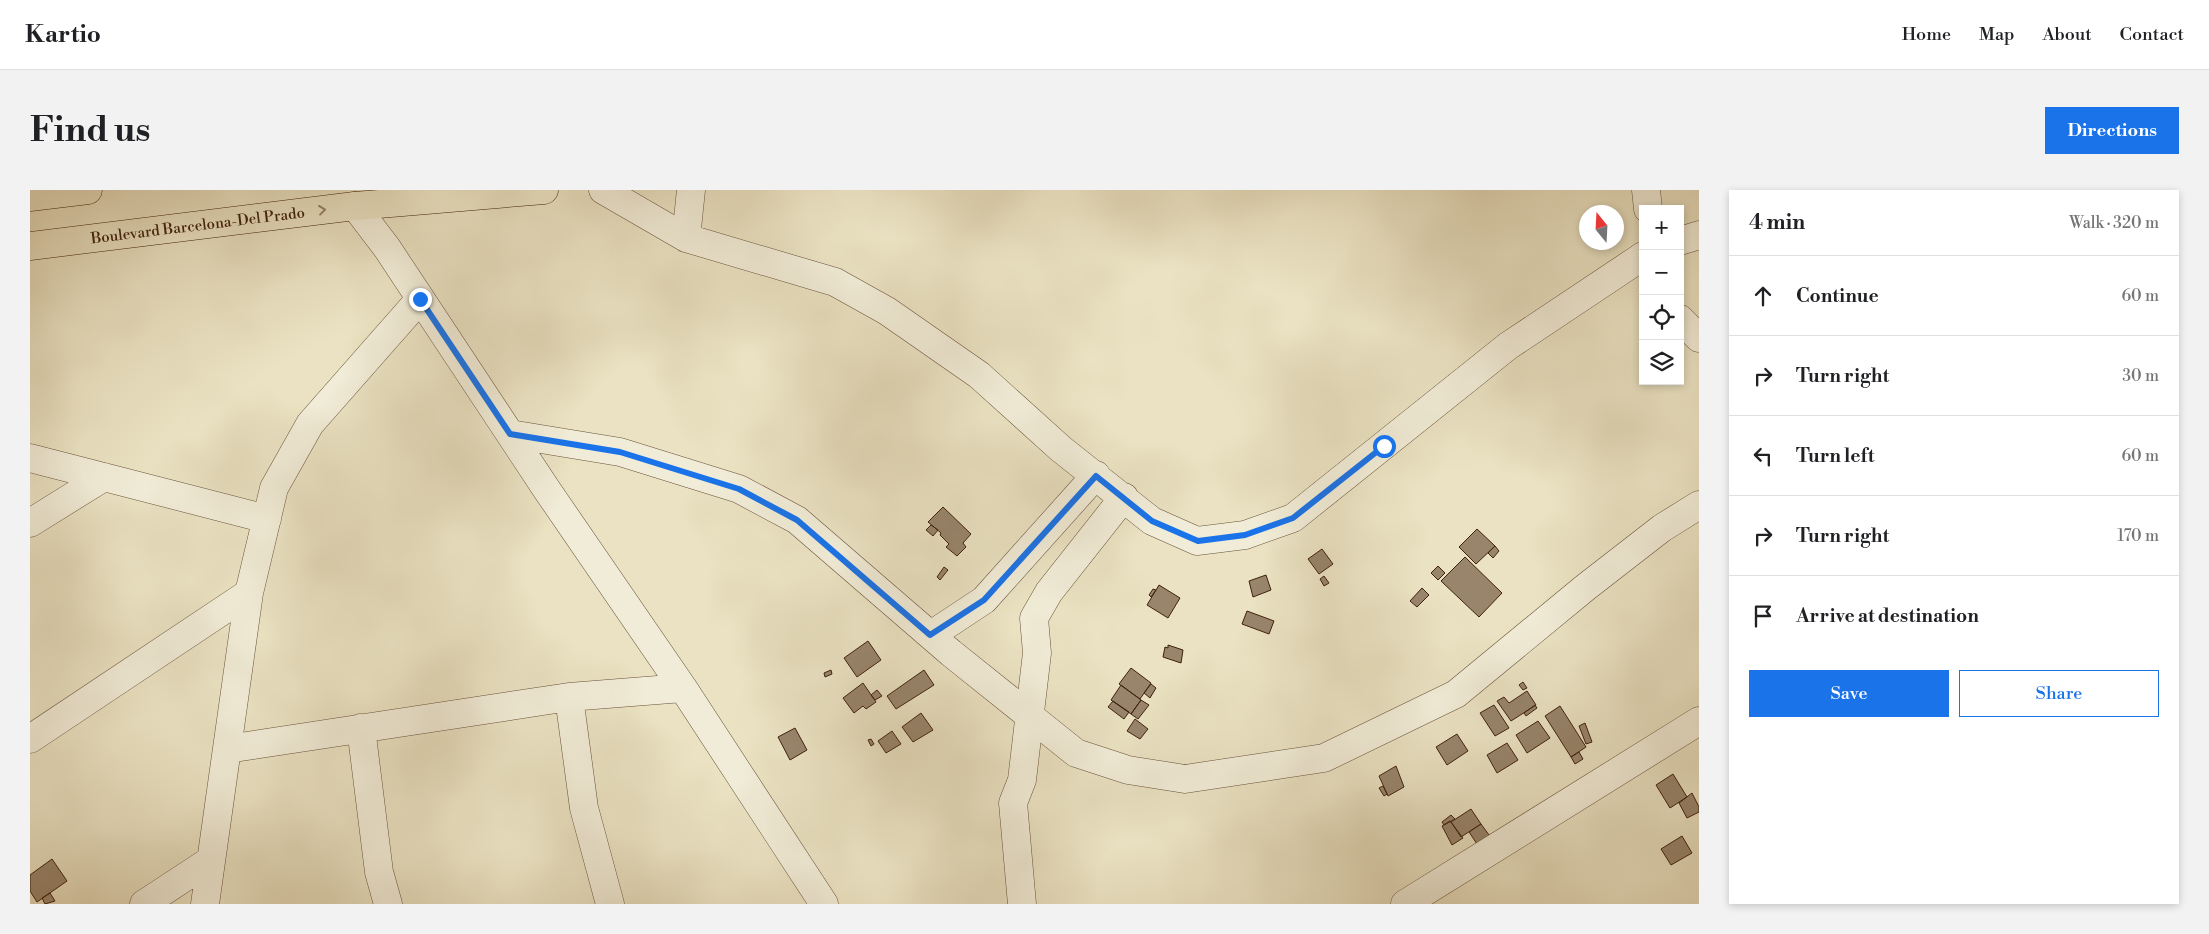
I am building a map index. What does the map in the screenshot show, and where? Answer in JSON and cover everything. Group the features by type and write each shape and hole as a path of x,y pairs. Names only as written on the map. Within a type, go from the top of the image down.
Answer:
{"main road":[{"path":"30,197 88,190"},
{"name":"Boulevard Barcelona-Del Prado","path":"30,246 355,206 544,190"}],"street":[{"path":"603,190 686,238 835,282 888,311 979,375 1061,449 1152,521 1198,541 1245,535 1293,518 1508,346 1639,259"},
{"path":"686,238 691,190"},
{"path":"1646,190 1648,205"},
{"path":"355,206 387,248 510,434 683,688 824,904"},
{"path":"1684,240 1699,235"},
{"path":"205,904 249,593 274,488 310,424 420,299"},
{"path":"1684,323 1699,338"},
{"path":"510,434 620,452 739,489 797,520 930,635 1029,717 1076,753 1128,770 1185,779 1324,758 1456,694 1662,528 1699,505"},
{"path":"30,458 267,519"},
{"path":"930,635 984,600 1096,476"},
{"path":"30,523 104,477"},
{"path":"1022,904 1012,803 1022,780 1037,653 1034,618 1049,592 1124,497"},
{"path":"30,739 249,593"},
{"path":"227,749 569,697 683,688"},
{"path":"569,697 584,808 610,904"},
{"path":"1404,904 1699,721"},
{"path":"361,728 379,872 388,904"},
{"path":"144,904 212,860"}],"building":[{"path":"943,507 971,534 963,543 966,547 957,556 946,547 949,544 940,535 941,533 928,522"},
{"path":"931,525 938,530 933,536 926,530"},
{"path":"1477,529 1495,546 1476,564 1459,547"},
{"path":"1495,546 1499,551 1493,558 1488,553"},
{"path":"1322,549 1333,564 1319,574 1308,559"},
{"path":"1465,557 1502,593 1479,617 1441,581"},
{"path":"1438,566 1445,573 1438,580 1431,573"},
{"path":"944,567 948,570 940,580 937,577"},
{"path":"1266,575 1271,590 1253,597 1249,581"},
{"path":"1324,576 1329,583 1324,586 1320,579"},
{"path":"1159,585 1180,598 1168,618 1147,605"},
{"path":"1422,588 1429,595 1417,607 1410,601"},
{"path":"1153,589 1156,590 1151,597 1149,595"},
{"path":"1247,611 1274,621 1269,634 1242,624"},
{"path":"868,641 881,660 857,677 844,658"},
{"path":"1168,645 1183,650 1181,663 1163,657 1165,647 1168,648"},
{"path":"1131,668 1151,683 1140,699 1119,684"},
{"path":"831,670 832,674 825,677 824,673"},
{"path":"924,670 934,685 896,709 887,696"},
{"path":"1523,682 1527,688 1523,690 1519,685"},
{"path":"863,683 876,702 866,709 863,706 854,713 843,698"},
{"path":"1151,684 1156,688 1150,698 1144,693"},
{"path":"1121,685 1141,700 1131,714 1111,700"},
{"path":"877,690 882,696 875,700 871,695"},
{"path":"1527,691 1536,705 1511,721 1497,701 1504,697 1509,703"},
{"path":"1141,700 1149,705 1138,719 1131,714"},
{"path":"1113,701 1129,712 1124,719 1108,707"},
{"path":"1494,705 1509,728 1495,736 1480,713"},
{"path":"1535,705 1537,708 1526,716 1524,713"},
{"path":"1560,706 1586,747 1571,757 1545,716"},
{"path":"921,713 933,730 913,742 902,727"},
{"path":"1135,719 1148,729 1140,739 1127,731"},
{"path":"1538,721 1550,738 1527,753 1516,735"},
{"path":"1585,723 1592,742 1586,744 1579,726"},
{"path":"795,728 807,750 790,760 778,737"},
{"path":"892,731 901,744 886,753 878,741"},
{"path":"1457,734 1468,751 1447,765 1436,747"},
{"path":"871,739 874,744 871,746 868,740"},
{"path":"1507,743 1518,760 1497,773 1487,755"},
{"path":"1579,752 1583,759 1575,764 1571,757"},
{"path":"1396,766 1404,787 1388,796 1379,776"},
{"path":"1673,774 1687,797 1670,808 1656,785"},
{"path":"1383,786 1387,794 1384,796 1379,788"},
{"path":"1692,793 1699,807 1699,812 1687,818 1679,803"},
{"path":"1471,809 1481,824 1461,837 1451,822"},
{"path":"1451,815 1455,819 1444,825 1442,822"},
{"path":"1450,821 1463,838 1452,845 1442,826"},
{"path":"1481,824 1492,839 1479,847 1469,832"},
{"path":"1682,836 1692,853 1671,865 1661,849"},
{"path":"52,859 67,881 37,902 30,891 30,875"},
{"path":"50,893 55,901 45,904 42,898"}],"route":[{"path":"420,299 510,434 620,452 739,489 797,520 930,635 984,600 1096,476 1152,521 1198,541 1245,535 1293,518 1384,446"}]}
